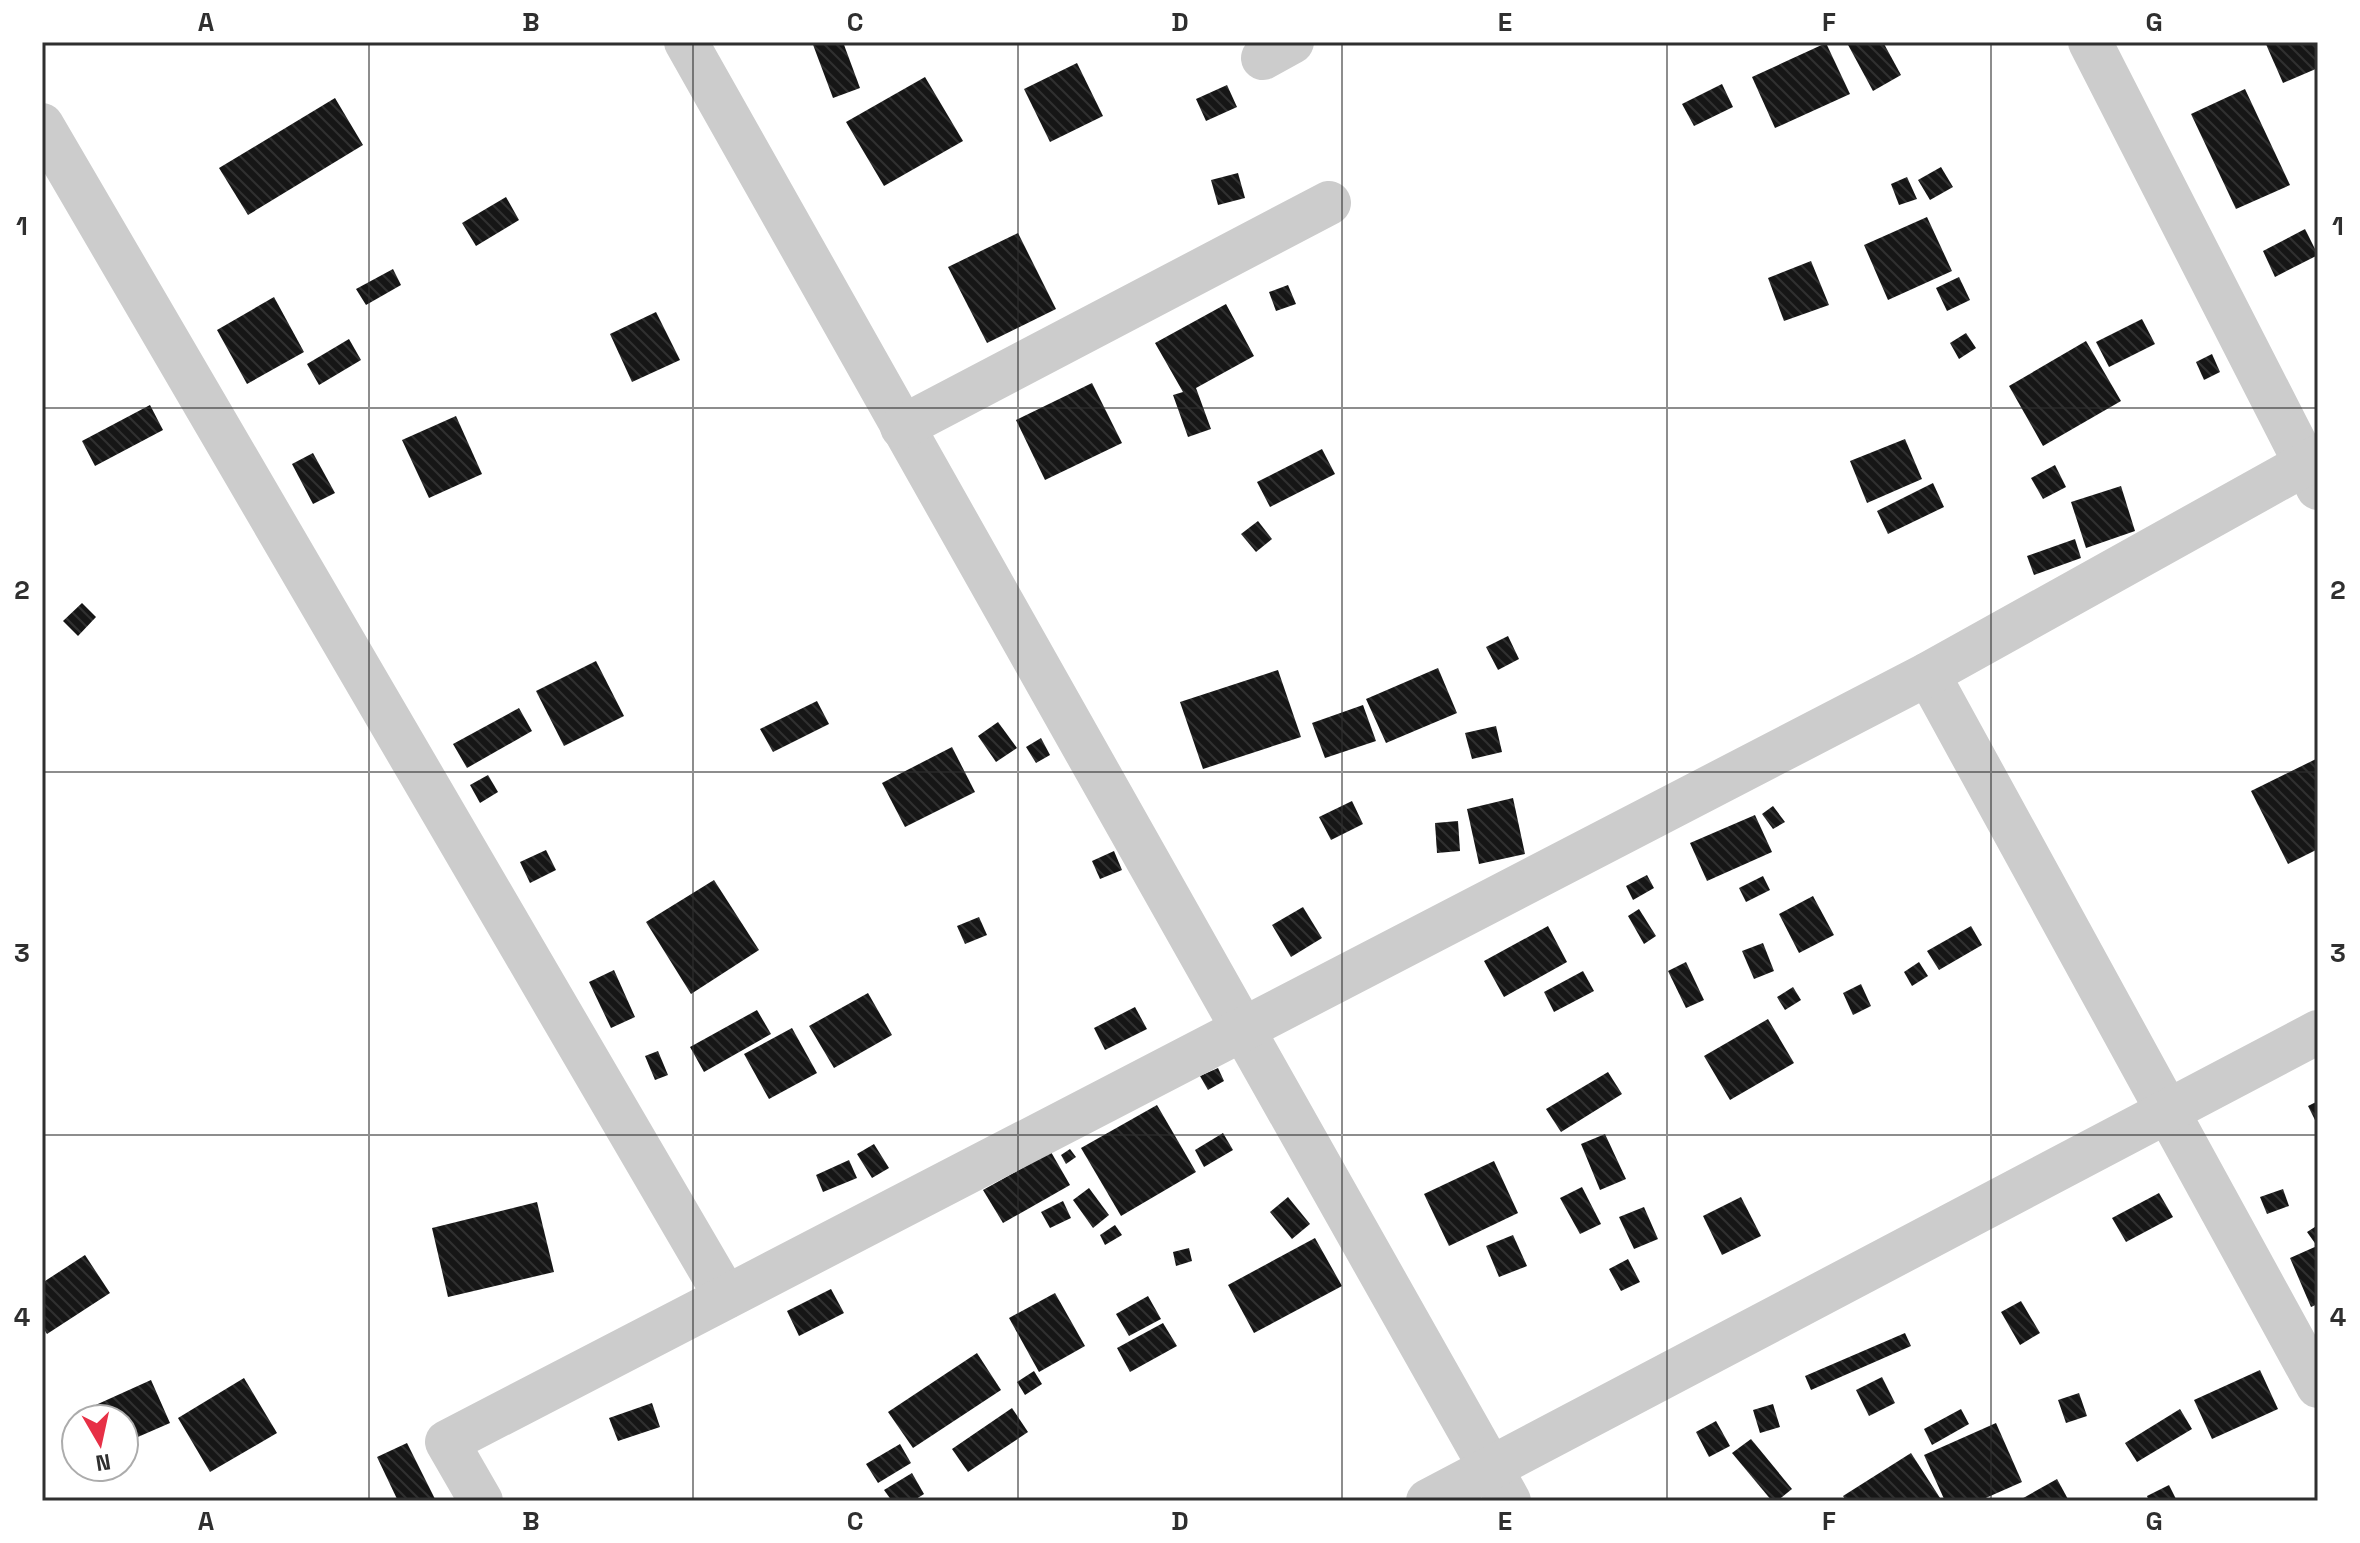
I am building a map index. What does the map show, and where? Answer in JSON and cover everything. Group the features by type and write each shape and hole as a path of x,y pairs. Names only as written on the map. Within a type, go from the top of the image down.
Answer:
{"street":[{"path":"686,42 1499,1485"},
{"path":"481,1501 447,1442 1928,674 2314,470 2090,42"},
{"path":"42,125 726,1297"},
{"path":"902,427 1329,203"},
{"path":"1928,674 2318,1386"},
{"path":"1428,1501 1499,1485 2168,1112 2318,1032"}],"building":[{"path":"812,42 843,42 860,88 833,98"},
{"path":"1849,42 1883,42 1901,75 1873,91"},
{"path":"2265,42 2318,42 2318,68 2283,83"},
{"path":"1826,43 1850,94 1775,128 1752,77"},
{"path":"1077,63 1103,116 1050,142 1024,89"},
{"path":"925,77 963,141 884,186 846,122"},
{"path":"1722,84 1733,107 1694,126 1682,104"},
{"path":"1227,85 1237,107 1206,121 1196,99"},
{"path":"2245,89 2290,185 2236,209 2191,114"},
{"path":"335,98 363,145 248,215 219,168"},
{"path":"1941,167 1953,187 1930,200 1918,180"},
{"path":"1238,173 1245,198 1218,205 1211,180"},
{"path":"1907,177 1917,199 1899,205 1891,184"},
{"path":"506,197 519,220 476,246 462,223"},
{"path":"1927,217 1952,271 1888,300 1864,245"},
{"path":"2305,229 2318,255 2275,277 2263,251"},
{"path":"1018,233 1056,309 987,343 948,267"},
{"path":"1811,261 1829,305 1784,321 1768,278"},
{"path":"393,269 401,285 366,305 356,289"},
{"path":"1959,277 1970,300 1947,311 1936,288"},
{"path":"1288,285 1296,304 1276,311 1269,292"},
{"path":"274,297 304,352 247,384 217,330"},
{"path":"1226,304 1254,356 1196,388 1211,429 1188,437 1173,395 1183,392 1155,343"},
{"path":"656,312 680,360 632,382 610,334"},
{"path":"2142,319 2155,344 2109,367 2096,342"},
{"path":"1966,333 1976,348 1959,359 1950,343"},
{"path":"349,339 361,360 319,385 307,364"},
{"path":"2086,341 2121,401 2043,446 2009,386"},
{"path":"2212,354 2220,372 2204,380 2196,362"},
{"path":"1092,383 1122,443 1045,480 1016,420"},
{"path":"150,405 163,430 95,466 82,441"},
{"path":"456,416 482,474 429,498 402,440"},
{"path":"1905,439 1922,479 1867,503 1850,461"},
{"path":"1322,449 1335,474 1270,507 1257,482"},
{"path":"313,453 335,493 313,504 292,464"},
{"path":"2055,465 2066,487 2043,499 2031,478"},
{"path":"1933,483 1944,507 1888,534 1877,511"},
{"path":"2121,486 2135,531 2086,548 2071,502"},
{"path":"1258,521 1272,539 1256,552 1241,534"},
{"path":"2075,539 2081,558 2034,575 2027,556"},
{"path":"82,603 96,617 78,636 63,621"},
{"path":"1508,636 1519,659 1498,670 1486,647"},
{"path":"596,661 624,716 564,746 536,691"},
{"path":"1438,668 1457,713 1386,743 1366,699"},
{"path":"1278,670 1301,737 1203,769 1180,702"},
{"path":"817,701 829,724 773,752 760,729"},
{"path":"1363,705 1376,741 1325,758 1312,723"},
{"path":"519,708 532,731 467,768 453,744"},
{"path":"998,722 1017,748 996,762 978,736"},
{"path":"1496,726 1502,752 1472,759 1465,733"},
{"path":"1041,738 1050,755 1036,763 1026,747"},
{"path":"952,747 975,792 905,827 882,783"},
{"path":"2318,758 2318,849 2288,864 2251,791"},
{"path":"488,775 498,792 480,803 470,785"},
{"path":"1513,798 1525,854 1479,864 1467,809"},
{"path":"1352,801 1363,824 1331,840 1319,817"},
{"path":"1773,806 1785,822 1773,829 1762,814"},
{"path":"1755,815 1772,852 1707,881 1690,843"},
{"path":"1458,821 1460,851 1437,853 1435,823"},
{"path":"546,850 556,870 530,883 520,862"},
{"path":"1114,851 1122,870 1100,879 1092,861"},
{"path":"1647,875 1654,888 1633,900 1626,886"},
{"path":"1763,876 1770,890 1746,902 1739,888"},
{"path":"714,880 759,950 691,994 646,922"},
{"path":"1813,896 1834,935 1799,953 1779,914"},
{"path":"1303,907 1322,938 1291,957 1272,925"},
{"path":"1639,909 1656,936 1644,944 1628,916"},
{"path":"979,917 987,935 965,944 957,926"},
{"path":"1548,926 1567,962 1504,997 1484,961"},
{"path":"1971,926 1982,945 1939,970 1927,951"},
{"path":"1763,943 1774,971 1754,979 1742,951"},
{"path":"1686,962 1704,1000 1686,1008 1668,971"},
{"path":"1919,962 1928,976 1912,986 1904,972"},
{"path":"614,970 635,1017 611,1028 589,982"},
{"path":"1583,971 1594,991 1554,1012 1544,992"},
{"path":"1861,984 1871,1006 1853,1015 1843,993"},
{"path":"1793,987 1801,1000 1785,1010 1777,997"},
{"path":"868,993 892,1035 834,1068 809,1026"},
{"path":"1135,1007 1147,1029 1105,1050 1094,1028"},
{"path":"757,1010 771,1034 704,1072 690,1047"},
{"path":"1768,1019 1794,1063 1730,1100 1704,1056"},
{"path":"792,1028 817,1073 769,1099 744,1054"},
{"path":"658,1051 668,1075 655,1080 645,1056"},
{"path":"1218,1068 1224,1081 1208,1090 1200,1076"},
{"path":"1608,1072 1622,1094 1561,1132 1546,1109"},
{"path":"2318,1101 2318,1126 2308,1106"},
{"path":"1157,1105 1196,1172 1121,1216 1081,1148"},
{"path":"1223,1133 1233,1150 1204,1167 1195,1150"},
{"path":"1605,1134 1626,1179 1600,1190 1581,1144"},
{"path":"874,1144 889,1168 872,1178 857,1154"},
{"path":"1070,1149 1076,1157 1066,1164 1061,1155"},
{"path":"1051,1152 1070,1185 1003,1223 983,1190"},
{"path":"849,1160 857,1178 823,1192 816,1175"},
{"path":"1494,1161 1518,1213 1449,1246 1424,1194"},
{"path":"1582,1187 1601,1224 1580,1234 1560,1198"},
{"path":"1089,1188 1109,1215 1093,1228 1073,1200"},
{"path":"2283,1189 2289,1206 2267,1214 2260,1197"},
{"path":"2159,1193 2173,1217 2126,1242 2112,1218"},
{"path":"1288,1197 1310,1224 1292,1239 1270,1212"},
{"path":"1741,1197 1761,1236 1722,1255 1703,1216"},
{"path":"1063,1201 1071,1218 1050,1228 1041,1212"},
{"path":"537,1202 554,1272 448,1297 432,1228"},
{"path":"1644,1207 1658,1239 1634,1249 1619,1217"},
{"path":"1115,1225 1122,1235 1105,1245 1100,1235"},
{"path":"2318,1225 2318,1304 2311,1307 2290,1258 2317,1246 2307,1232"},
{"path":"1513,1235 1527,1266 1499,1277 1486,1246"},
{"path":"1315,1238 1342,1286 1254,1333 1228,1285"},
{"path":"1189,1248 1192,1261 1176,1266 1173,1252"},
{"path":"85,1255 110,1293 47,1334 42,1326 42,1283"},
{"path":"1628,1259 1640,1282 1621,1291 1609,1269"},
{"path":"831,1289 844,1313 799,1336 787,1311"},
{"path":"1055,1293 1085,1346 1039,1372 1009,1318"},
{"path":"1148,1296 1161,1319 1129,1336 1116,1314"},
{"path":"2021,1301 2040,1333 2020,1345 2001,1312"},
{"path":"1163,1323 1177,1346 1130,1372 1117,1348"},
{"path":"1905,1333 1911,1346 1811,1390 1805,1376"},
{"path":"977,1353 1001,1390 913,1448 888,1412"},
{"path":"2260,1370 2278,1409 2212,1439 2194,1400"},
{"path":"1034,1371 1042,1384 1025,1395 1017,1382"},
{"path":"1882,1377 1895,1403 1869,1416 1856,1390"},
{"path":"244,1378 277,1433 210,1472 178,1418"},
{"path":"151,1380 170,1423 140,1436 140,1403 100,1403"},
{"path":"2079,1393 2087,1416 2066,1423 2058,1400"},
{"path":"652,1403 660,1427 618,1441 609,1418"},
{"path":"1773,1404 1780,1427 1760,1433 1753,1410"},
{"path":"1012,1408 1028,1432 968,1472 952,1449"},
{"path":"1961,1409 1969,1424 1932,1445 1924,1429"},
{"path":"2180,1409 2192,1429 2137,1462 2125,1443"},
{"path":"1716,1421 1730,1446 1709,1457 1696,1432"},
{"path":"1996,1423 2022,1482 1979,1501 1945,1501 1924,1455"},
{"path":"1751,1439 1792,1489 1777,1501 1772,1501 1732,1453"},
{"path":"407,1443 436,1501 398,1501 377,1457"},
{"path":"900,1444 911,1463 878,1483 866,1464"},
{"path":"1911,1453 1942,1501 1846,1501 1843,1496"},
{"path":"912,1473 924,1494 913,1501 892,1501 884,1490"},
{"path":"2057,1479 2069,1501 2018,1501"},
{"path":"2169,1485 2177,1501 2149,1501 2147,1496"}]}
